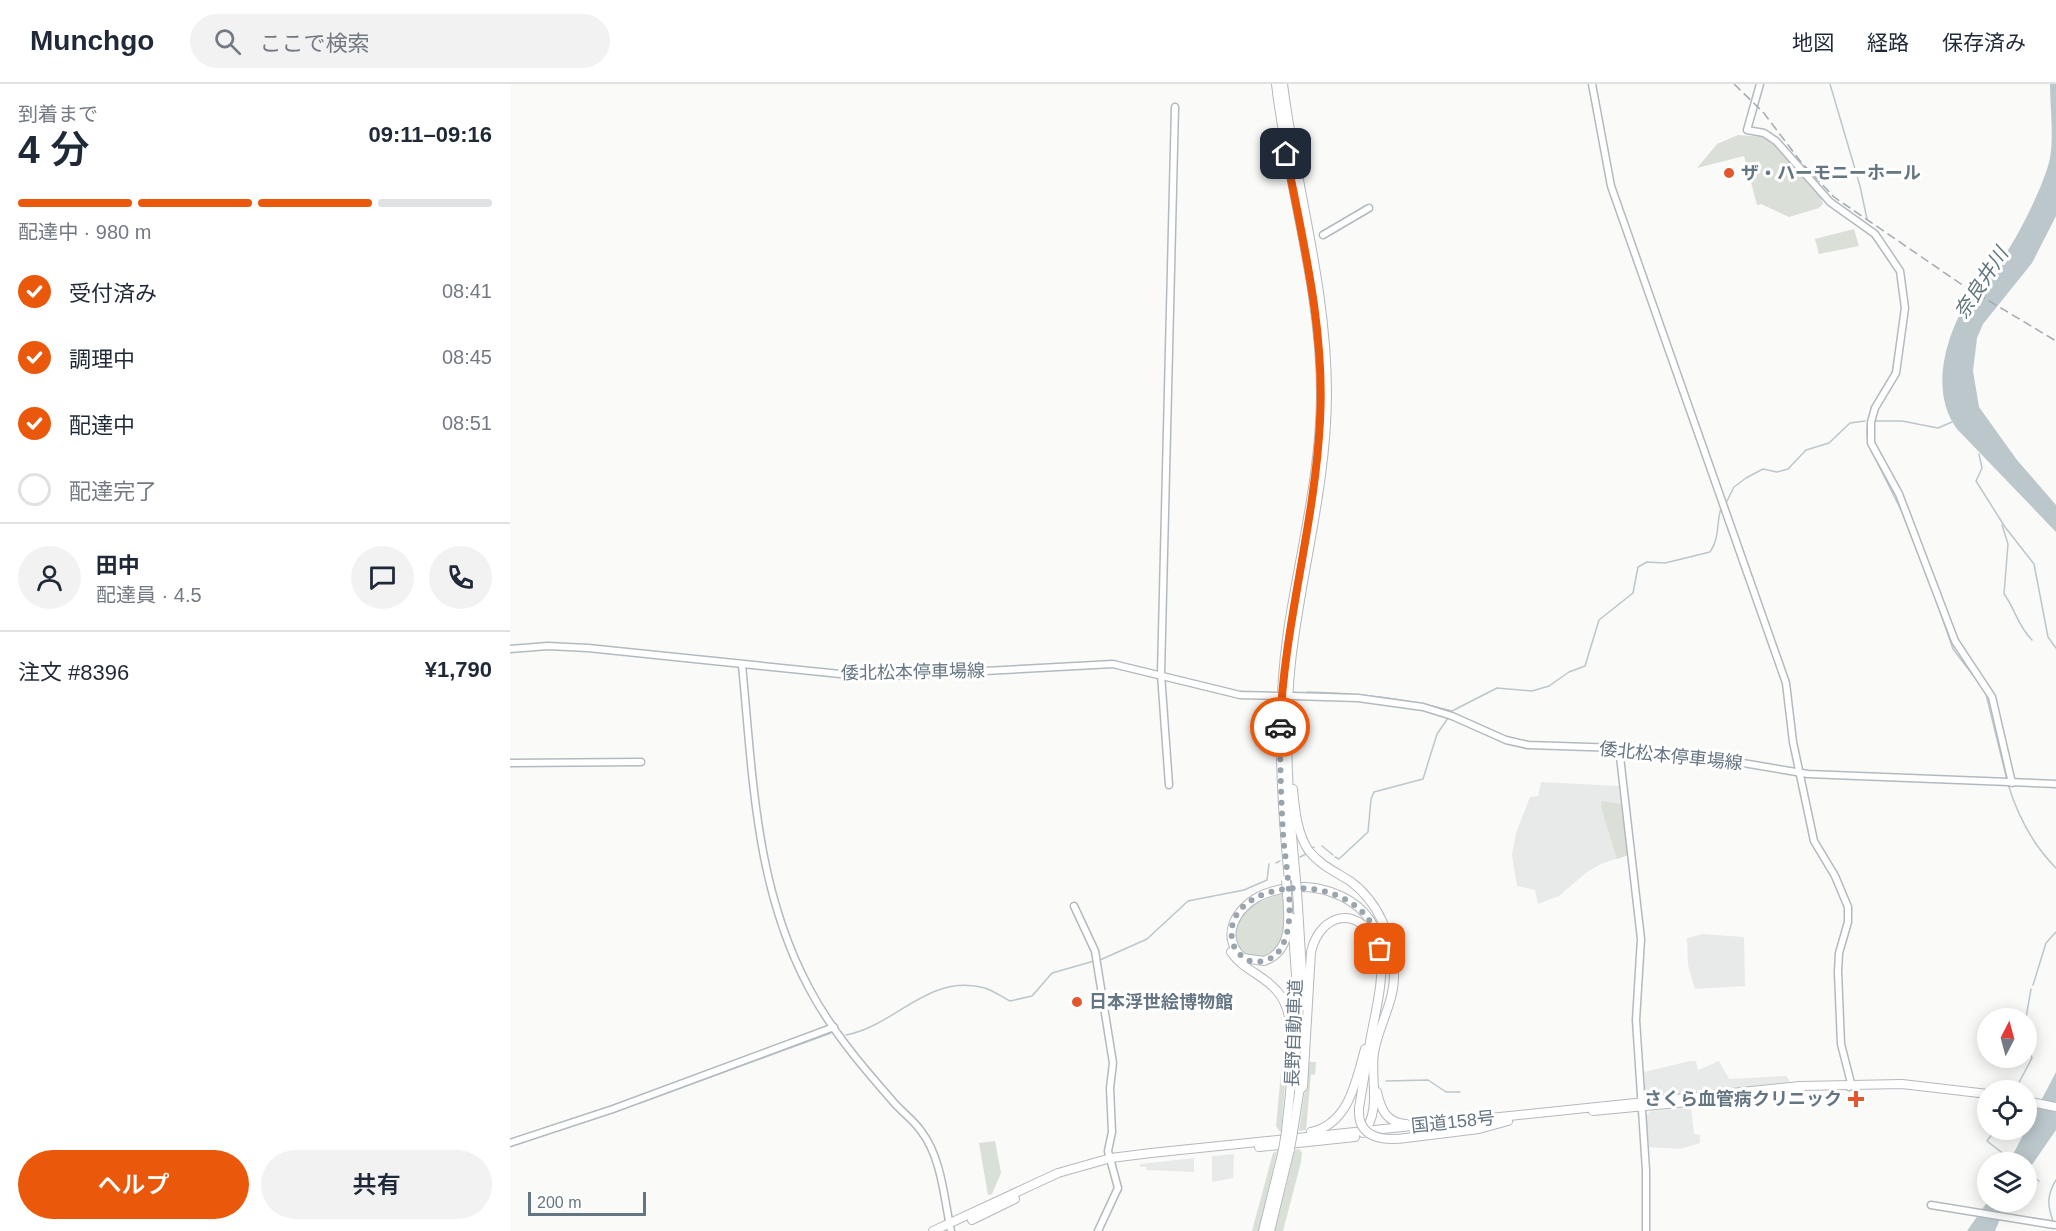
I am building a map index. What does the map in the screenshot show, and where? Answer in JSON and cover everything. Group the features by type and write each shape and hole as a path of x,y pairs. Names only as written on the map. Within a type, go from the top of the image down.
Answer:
{"highway":[{"name":"長野自動車道","path":"1270,1231 1299,1090 1304,989 1283,815 1280,731 1284,671 1315,472 1321,393 1314,303 1276,84"},
{"name":"長野自動車道","path":"1283,84 1321,302 1328,394 1322,474 1295,632 1288,713 1290,880"},
{"path":"1288,713 1294,793 1303,839 1315,857 1357,886 1373,904 1387,931 1393,963 1394,979 1387,1015 1376,1043 1372,1115 1362,1134"},
{"path":"1290,1132 1291,1057 1288,1011 1276,989 1242,964 1232,953 1227,934 1231,916 1245,900 1274,886 1302,883 1327,887 1350,896 1368,911 1382,934 1393,963"},
{"path":"1292,892 1288,927 1281,948 1264,961 1243,958 1234,946 1233,922 1241,909 1253,900 1275,890 1309,888 1341,897 1365,914 1378,936 1383,968 1359,1108 1361,1124 1373,1137 1385,1140 1406,1138 1479,1129 1508,1121"},
{"name":"長野自動車道","path":"1290,1132 1297,1023 1297,975 1292,892"},
{"path":"1299,1090 1303,1087 1305,1067 1311,952 1321,930 1339,918 1350,918 1360,922 1375,940 1383,968"},
{"path":"1269,1141 1324,1129 1338,1119 1354,1086 1376,1013"},
{"path":"1373,1067 1381,1107 1388,1118 1400,1124 1433,1124"},
{"name":"国道158号","path":"1111,1160 1362,1134 1433,1124 1850,1085 1920,1085 1977,1094"},
{"path":"2037,1103 2056,1107"},
{"name":"国道158号","path":"933,1231 950,1229 1060,1178 1111,1160 1269,1141 1508,1121 1641,1104"},
{"path":"2037,1108 2056,1112"},
{"name":"長野自動車道","path":"1263,1231 1287,1150"}],"street":[{"path":"1592,84 1611,186 1786,683 1793,742 1816,845 1835,876 1848,907 1848,921 1838,964 1841,1044 1850,1085"},
{"path":"1760,84 1747,130 1764,133 1776,141 1830,202 1875,234 1900,272 1905,308 1896,373 1875,408 1871,422 1871,443 1899,494 1955,641 1992,697 2009,783"},
{"path":"1169,785 1161,674 1175,107"},
{"path":"1323,235 1369,208"},
{"name":"倭北松本停車場線","path":"510,649 548,646 588,648 742,665 882,676 1101,663 1124,665 1240,695 1277,696"},
{"path":"742,665 764,865 776,910 791,952 810,989 834,1027 890,1099 922,1131 933,1154 950,1229"},
{"name":"倭北松本停車場線","path":"1293,696 1358,698 1423,707 1520,743 1619,748 1701,756 1801,773 2056,784"},
{"path":"1619,748 1641,939 1636,1020 1646,1170 1646,1231"},
{"path":"510,763 641,762"},
{"path":"1074,906 1095,951 1113,1063 1110,1088 1112,1132 1108,1151 1118,1188 1098,1231"},
{"path":"510,1143 613,1109 834,1027"},
{"path":"1931,1205 2054,1225"}],"shaded area":[{"path":"1738,135 1764,137 1770,140 1821,198 1823,204 1819,208 1789,217 1761,204 1757,205 1744,156 1697,168 1717,144"},
{"path":"1854,229 1859,246 1819,254 1815,239"},
{"path":"1541,782 1619,786 1628,855 1601,864 1587,872 1559,896 1538,904 1535,890 1517,886 1512,855 1516,833 1530,797 1538,796"},
{"path":"1602,801 1622,804 1628,855 1617,859 1601,807"},
{"path":"1282,894 1286,920 1278,945 1266,958 1244,955 1234,932 1236,922 1249,908"},
{"path":"1703,934 1744,937 1745,986 1695,989 1688,965 1687,938"},
{"path":"1287,1060 1281,1133 1276,1126 1282,1062"},
{"path":"1696,1061 1698,1070 1719,1061 1729,1079 1786,1076 1790,1082 1674,1095 1651,1096 1645,1092 1644,1072"},
{"path":"1309,1062 1316,1062 1315,1075 1311,1074 1306,1130 1299,1131"},
{"path":"1691,1107 1694,1134 1700,1135 1700,1143 1680,1149 1649,1147 1646,1115 1651,1111"},
{"path":"995,1141 1001,1173 992,1194 988,1195 979,1143"},
{"path":"1299,1149 1302,1153 1301,1162 1283,1231 1275,1231 1295,1150"},
{"path":"1277,1151 1259,1231 1252,1231 1273,1153"},
{"path":"1234,1154 1233,1178 1212,1182 1212,1156"},
{"path":"1194,1158 1194,1172 1146,1170 1146,1167 1140,1167 1140,1164"}],"water":[{"name":"奈良井川","path":"2050,84 2056,84 2056,216 2032,263 1983,324 1977,338 1973,371 1979,407 2017,460 2056,505 2056,532 1957,429 1947,410 1943,390 1943,369 1947,348 1963,307 1985,272 2006,253 2044,179 2051,149"},
{"path":"2056,1072 2056,1130 2037,1158 2037,1152 2014,1152 2020,1140 2037,1140 2037,1108"},
{"path":"1980,1212 2003,1212 1995,1231 1967,1231"}],"waterway":[{"path":"1830,84 1860,186 1867,219"},
{"path":"1871,235 1896,271"},
{"path":"1892,374 1899,331"},
{"path":"1868,442 1869,417 1875,401 1888,380"},
{"path":"1726,503 1734,487 1746,478 1763,469 1777,472 1788,469 1806,450 1829,443 1850,423 1865,421"},
{"path":"1875,421 1902,421 1938,428 1952,422"},
{"path":"1869,446 1901,510 1930,584"},
{"path":"1979,454 1982,468 1976,481 2005,527 2034,564 2048,637 2056,648"},
{"path":"1307,692 1380,697 1452,711 1497,688 1532,691 1549,686 1569,672 1585,666 1599,620 1633,593 1638,567 1647,562 1665,563 1710,552 1717,536 1721,508"},
{"path":"2002,525 2008,544 2004,594 2023,629 2032,640"},
{"path":"1937,603 1953,649 1982,687"},
{"path":"1986,694 2007,780"},
{"path":"1335,857 1339,859 1368,832 1371,799 1374,792 1423,779 1437,734 1448,718"},
{"path":"2008,784 2016,808 2027,829 2056,868"},
{"path":"1322,846 1333,855"},
{"path":"1300,857 1306,854"},
{"path":"1276,863 1280,861"},
{"path":"1100,960 1147,939 1188,901 1244,890 1267,880 1269,864"},
{"path":"2033,985 2046,943 2056,932"},
{"path":"846,1035 864,1029 913,1002 946,988 965,985 985,988 1010,1001 1032,996 1052,973 1094,961"},
{"path":"2028,1008 2031,989"},
{"path":"640,1103 831,1033"},
{"path":"2020,1080 2027,1068"},
{"path":"1386,1081 1428,1080 1446,1092 1460,1092"},
{"path":"1988,1140 2001,1152"},
{"path":"2053,1221 2049,1200 2056,1180"}],"railway":[{"path":"1734,84 1763,112 1801,162 1834,197 1961,284 2056,341"}],"way so far":[{"path":"1280,727 1283,828 1286,880 1287,893 1288,912 1289,922 1287,934 1279,952 1264,961 1256,962 1243,958 1234,946 1233,922 1246,905 1275,890 1283,888 1293,887 1302,887 1327,891 1354,904 1373,925 1380,949"}],"place":[{"name":"ザ・ハーモニーホール","path":"1729,173"},
{"name":"日本浮世絵博物館","path":"1077,1002"},
{"name":"さくら血管病クリニック","path":"1856,1099"}],"route":[{"path":"1280,727 1288,631 1315,472 1321,393 1319,344 1314,303 1286,154"}]}
